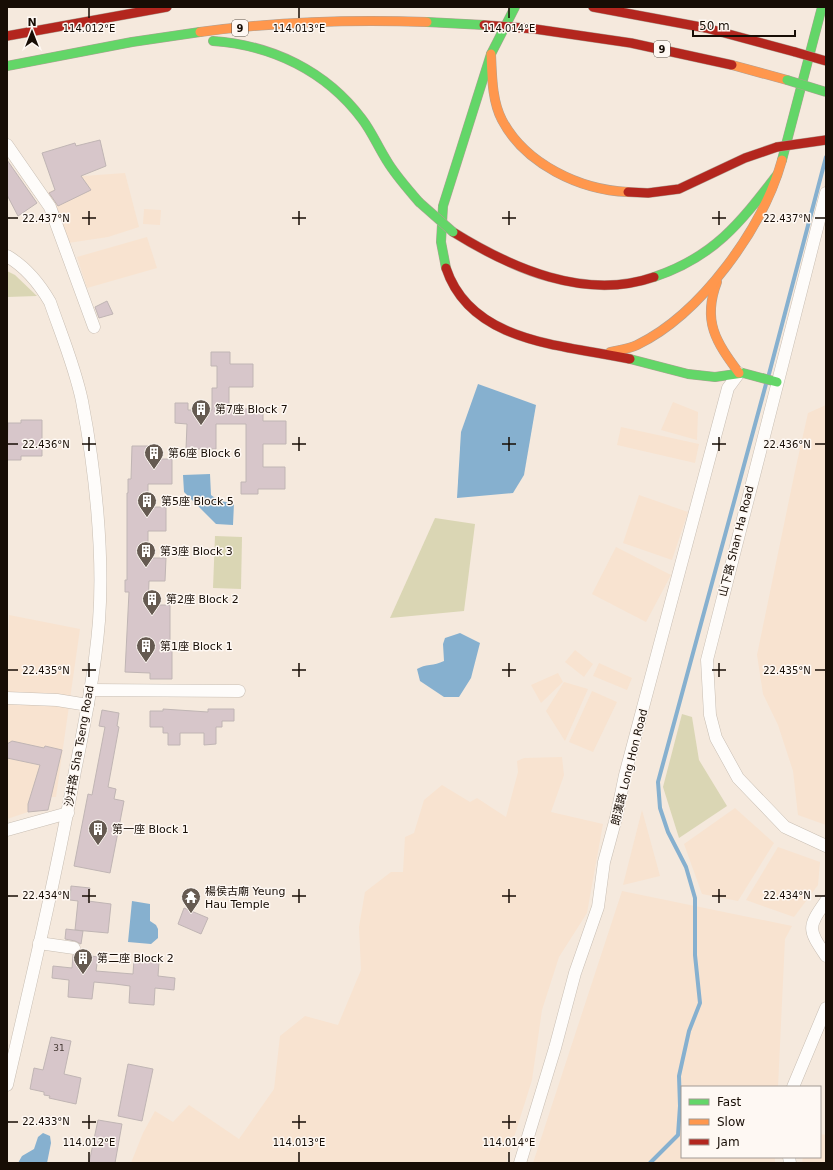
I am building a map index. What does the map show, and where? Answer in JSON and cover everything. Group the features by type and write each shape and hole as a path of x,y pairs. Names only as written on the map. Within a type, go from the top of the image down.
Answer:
{"main road":[{"path":"9,36 167,7"},
{"path":"515,7 491,54 443,206 440,243 447,273 456,290 470,308 496,327 518,335 684,373 711,377 744,374 774,381"},
{"path":"593,7 706,28 826,61"},
{"path":"744,374 716,341 711,327 709,308 713,289 723,268 762,206 777,175 822,7"},
{"name":"9","path":"7,66 91,49 175,35 292,24 391,21 484,25 576,34 666,49 720,61 826,92"},
{"path":"91,49 146,44 219,41 247,44 286,57 325,82 343,98 362,118 391,168 419,202 453,232 497,259 539,275 582,284 613,285 629,283 654,278 678,269 708,251 733,229 777,175"},
{"path":"491,54 497,106 510,133 522,148 538,161 559,174 612,192 631,194 670,191 693,184 710,177 733,163 777,147 826,140"},
{"path":"597,352 624,350 653,338 687,310 723,268"}],"street":[{"path":"7,145 50,207 94,327"},
{"name":"山下路 Shan Ha Road","path":"826,193 774,381 707,660 710,715 716,738 738,778 785,827 826,846"},
{"name":"沙井路 Sha Tseng Road","path":"7,256 19,264 36,280 50,302 75,373 82,401 91,461 99,546 99,620 88,705 68,813 7,1085"},
{"name":"朗漢路 Long Hon Road","path":"520,1163 556,1048 575,973 598,907 604,862 616,818 624,775 728,388 744,374"},
{"path":"90,690 239,691"},
{"path":"7,698 57,700 88,705"},
{"path":"7,830 68,813"},
{"path":"826,901 812,920 812,936 826,956"},
{"path":"39,942 74,948"},
{"path":"793,1086 826,1008"}],"shaded area":[{"path":"125,173 139,227 108,237 68,243 45,194 83,176"},
{"path":"144,209 161,210 160,225 143,224"},
{"path":"147,237 157,268 87,288 77,257"},
{"path":"7,271 15,275 37,296 7,297"},
{"path":"673,402 698,412 697,440 661,430"},
{"path":"826,405 826,825 798,815 793,771 778,725 763,694 757,655 808,413"},
{"path":"621,427 699,444 695,463 617,445"},
{"path":"639,495 688,512 672,560 623,543"},
{"path":"435,518 475,524 464,611 390,618"},
{"path":"215,536 242,537 241,589 213,588"},
{"path":"616,547 671,575 646,622 592,594"},
{"path":"9,615 80,629 56,797 51,797 48,810 28,812 7,819 7,671"},
{"path":"575,650 593,664 584,677 565,662"},
{"path":"599,663 632,678 627,690 593,676"},
{"path":"558,673 563,682 541,703 531,685"},
{"path":"564,682 588,689 565,741 546,711"},
{"path":"592,691 617,702 593,752 569,742"},
{"path":"682,714 692,717 699,760 727,806 679,838 663,787"},
{"path":"562,757 564,775 551,812 603,824 587,913 559,957 542,1010 532,1080 506,1163 131,1163 143,1133 155,1111 173,1122 189,1105 239,1139 274,1089 280,1036 305,1016 338,1025 361,970 359,927 365,892 391,872 403,872 405,837 414,833 424,800 442,785 470,802 477,798 506,817 518,772 517,761 524,758"},
{"path":"735,808 774,843 738,901 702,894 684,844"},
{"path":"642,810 660,876 623,885"},
{"path":"778,847 820,862 818,885 794,917 746,900"},
{"path":"622,891 792,926 785,939 778,1086 681,1086 681,1158 775,1158 775,1163 533,1163"},
{"path":"821,1134 826,1135 826,1163 802,1163 803,1158 821,1158"}],"water":[{"path":"478,384 536,405 524,475 513,493 457,498 461,432"},
{"path":"210,474 211,495 219,501 234,503 233,525 216,524 184,492 183,475"},
{"path":"460,633 480,643 471,678 459,697 444,697 420,681 417,669 444,661 443,644 445,638"},
{"path":"132,901 150,904 150,921 156,925 158,929 158,938 151,944 128,942"},
{"path":"43,1133 50,1136 51,1143 47,1163 18,1163 22,1156 34,1149 38,1137"}],"building":[{"path":"100,140 106,166 81,176 91,190 58,206 49,193 55,190 42,153 75,143 76,146"},
{"path":"7,160 37,203 18,216 7,195"},
{"path":"107,301 113,314 99,318 95,307"},
{"path":"211,352 230,352 230,364 253,364 253,387 229,387 229,409 263,409 263,421 286,421 286,444 263,444 263,467 285,467 285,489 258,489 258,494 241,494 241,482 246,482 246,424 216,424 216,449 186,449 187,424 175,423 175,403 188,403 188,410 212,410 212,388 217,388 217,366 211,366"},
{"path":"21,420 42,420 42,456 21,456 21,460 7,460 8,423 21,423"},
{"path":"132,446 150,446 150,459 172,459 172,484 148,484 148,507 166,507 166,531 148,531 148,558 166,558 165,581 149,581 148,605 170,605 170,650 172,650 172,679 150,679 150,673 125,672 129,592 125,592 125,580 127,580 127,493 128,479 131,479"},
{"path":"163,709 208,712 208,709 234,709 234,721 222,721 222,727 216,727 216,744 204,745 204,733 180,733 180,745 168,745 168,733 163,733 163,727 150,727 150,711 163,711"},
{"path":"102,710 119,713 117,726 119,727 108,787 116,789 114,799 124,801 110,873 74,866 88,794 92,795 105,727 99,726"},
{"path":"12,741 44,748 45,746 62,750 48,810 28,812 28,804 40,765 7,758 7,744"},
{"path":"71,886 90,888 88,901 111,904 108,933 75,930 78,901 70,900"},
{"name":"楊侯古廟 Yeung Hau Temple","path":"184,908 208,918 201,934 178,924"},
{"path":"66,929 83,931 81,944 65,939"},
{"path":"78,954 98,957 96,971 133,974 134,959 159,962 158,976 175,978 174,990 155,988 154,1005 129,1003 130,986 94,982 92,999 68,997 69,980 52,978 53,966 72,968 73,955"},
{"path":"51,1037 71,1041 64,1074 81,1078 76,1104 49,1098 50,1096 44,1095 44,1092 30,1089 34,1068 43,1070"},
{"path":"128,1064 153,1069 142,1121 118,1116"},
{"path":"98,1120 122,1124 115,1163 89,1163"}],"waterway":[{"path":"769,374 826,157"},
{"path":"650,1163 678,1135 680,1106 679,1076 689,1031 700,1003 695,955 695,898 686,867 668,832 660,808 658,782 766,384"}],"traffic: fast":[{"path":"446,268 441,242 443,206 491,54 515,7"},
{"path":"782,160 822,7"},
{"path":"427,22 484,25"},
{"path":"7,66 132,42 200,32"},
{"path":"213,41 256,48 277,55 315,74 332,87 348,102 362,119 391,167 419,202"},
{"path":"787,80 826,92"},
{"path":"654,277 675,269 710,249 738,223 777,175"},
{"path":"419,202 453,232"},
{"path":"630,359 688,374 715,377 743,373 777,382"}],"traffic: slow":[{"path":"200,32 313,22 427,22"},
{"path":"491,54 493,88 496,105 502,120 512,136 525,150 539,162 573,180 591,186 628,192"},
{"path":"732,65 787,80"},
{"path":"610,352 637,345 661,331 684,313 706,291 745,240 773,186 782,160"},
{"path":"717,282 711,308 711,320 718,341 739,373"}],"traffic: jam":[{"path":"7,36 167,7"},
{"path":"593,7 706,28 795,52"},
{"path":"484,25 535,29"},
{"path":"535,29 631,43 732,65"},
{"path":"795,52 826,61"},
{"path":"777,147 826,140"},
{"path":"628,192 648,193 679,189 745,158 777,147"},
{"path":"453,232 499,258 549,277 575,283 602,285 628,283 654,277"},
{"path":"446,268 458,293 476,312 498,326 523,337 550,344 630,359"}],"place":[{"name":"第7座 Block 7","path":"201,426"},
{"name":"第6座 Block 6","path":"154,470"},
{"name":"第5座 Block 5","path":"147,518"},
{"name":"第3座 Block 3","path":"146,568"},
{"name":"第2座 Block 2","path":"152,616"},
{"name":"第1座 Block 1","path":"146,663"},
{"name":"第一座 Block 1","path":"98,846"},
{"name":"楊侯古廟 Yeung Hau Temple","path":"191,914"},
{"name":"第二座 Block 2","path":"83,975"}]}
